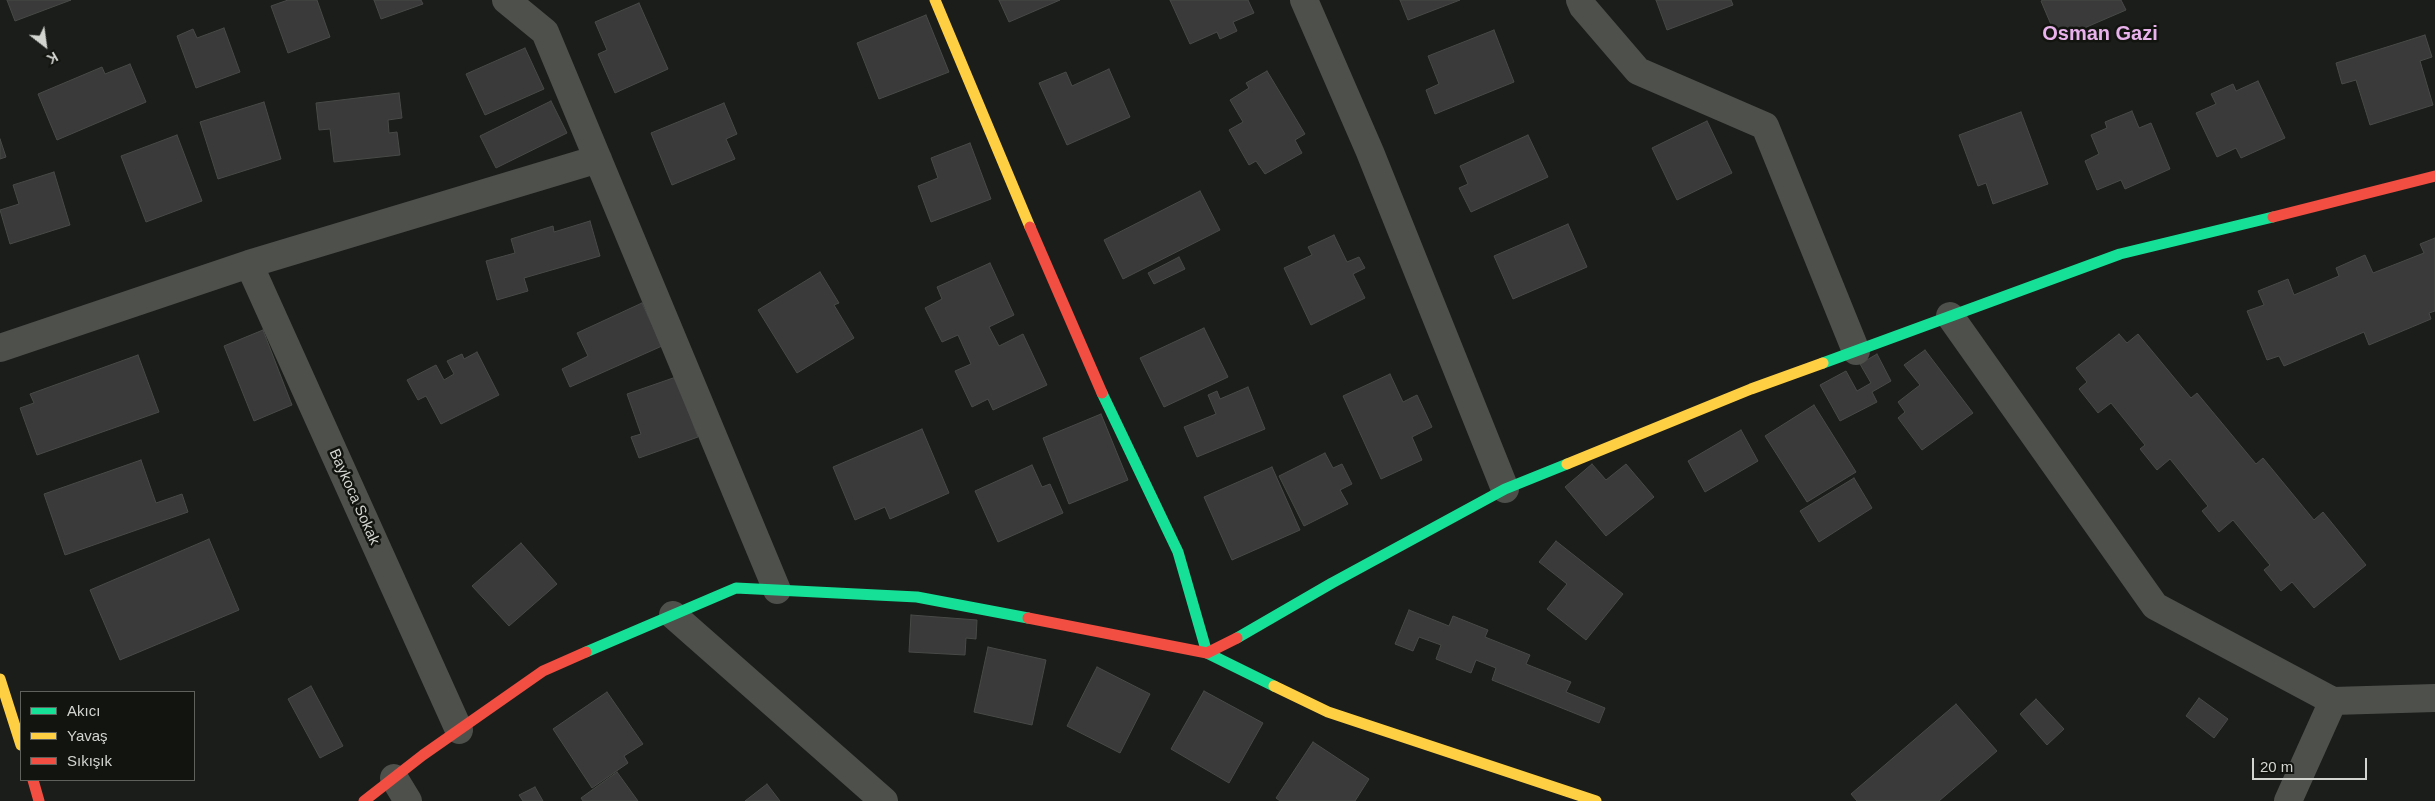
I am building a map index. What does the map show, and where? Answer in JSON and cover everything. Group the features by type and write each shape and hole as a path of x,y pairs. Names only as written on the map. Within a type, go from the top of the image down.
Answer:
{"street":[{"path":"506,0 545,32 777,590"},
{"path":"935,0 1084,355 1178,552 1207,653"},
{"path":"1304,0 1373,161 1505,489"},
{"path":"1580,0 1583,7 1638,71 1765,126 1856,351"},
{"path":"0,348 248,264 598,159"},
{"path":"1207,653 1246,634 1332,583 1505,489 1751,389 2120,254 2435,176"},
{"name":"Baykoca Sokak","path":"248,264 459,730"},
{"path":"1950,316 2155,606 2333,701 2435,698"},
{"path":"364,801 459,730 543,671 736,588 917,597 1207,653 1328,712 1596,801"},
{"path":"673,615 884,801"},
{"path":"0,679 20,742"},
{"path":"2288,801 2333,701"},
{"path":"394,778 408,801"},
{"path":"33,781 40,801"}],"building":[{"path":"7,0 71,0 15,21"},
{"path":"288,0 317,0 330,37 288,53 271,6"},
{"path":"374,0 421,0 423,4 381,19"},
{"path":"999,0 1060,0 1009,22"},
{"path":"1170,0 1248,0 1254,13 1233,22 1237,31 1220,39 1217,32 1190,44"},
{"path":"1400,0 1460,0 1408,20"},
{"path":"1656,0 1731,0 1733,5 1667,30"},
{"path":"2121,0 2126,10 2075,32 2073,26 2055,34 2041,1"},
{"path":"639,3 668,69 615,93 598,54 607,50 595,22"},
{"path":"926,15 949,72 879,99 857,43"},
{"path":"224,28 240,72 196,88 177,36 193,29 197,38"},
{"path":"1494,30 1514,82 1435,114 1426,90 1439,84 1428,56"},
{"path":"2425,35 2432,57 2420,61 2433,105 2370,125 2356,80 2342,84 2336,63"},
{"path":"525,48 544,89 485,115 466,74"},
{"path":"130,64 146,102 57,140 38,94 102,67 105,74"},
{"path":"1109,69 1130,117 1067,145 1039,83 1066,72 1072,86"},
{"path":"1267,71 1305,134 1295,140 1302,153 1265,174 1256,161 1249,165 1229,130 1243,122 1230,100 1249,88 1246,83"},
{"path":"2258,81 2285,138 2241,158 2236,148 2217,157 2196,113 2216,104 2211,94 2233,84 2236,91"},
{"path":"399,93 402,118 388,120 389,133 397,132 400,155 334,162 330,129 319,130 316,103"},
{"path":"551,101 567,133 496,168 480,136"},
{"path":"264,102 281,159 218,179 200,122"},
{"path":"724,103 737,134 726,139 735,159 672,185 651,133"},
{"path":"2132,111 2139,128 2151,123 2170,169 2125,189 2121,180 2097,190 2085,161 2099,154 2091,135 2107,128 2105,122"},
{"path":"2021,112 2048,184 1993,204 1986,183 1978,186 1959,135"},
{"path":"1707,121 1732,173 1677,200 1652,148"},
{"path":"177,135 202,201 146,222 121,156"},
{"path":"1528,135 1548,177 1471,212 1459,188 1468,184 1460,166"},
{"path":"0,139 6,157 0,159"},
{"path":"970,143 991,199 931,222 918,186 938,178 931,158"},
{"path":"54,172 70,225 10,244 0,210 19,204 13,185"},
{"path":"1200,191 1220,230 1123,279 1104,240"},
{"path":"590,221 600,256 524,278 528,291 497,300 486,261 515,253 511,239 553,226 554,232"},
{"path":"1568,224 1587,267 1513,299 1494,256"},
{"path":"1334,235 1347,262 1359,257 1365,268 1353,274 1365,298 1311,325 1284,268 1312,255 1308,247"},
{"path":"2435,238 2435,311 2429,313 2431,319 2369,345 2364,332 2284,366 2279,356 2267,360 2247,311 2264,305 2258,291 2288,279 2294,295 2339,276 2336,268 2365,255 2373,273 2424,253 2420,244"},
{"path":"1179,257 1185,269 1154,284 1148,273"},
{"path":"990,263 1014,315 989,327 999,346 1023,334 1047,385 993,410 988,399 972,407 955,371 971,364 958,335 942,342 925,308 942,299 937,287"},
{"path":"820,272 839,303 834,305 854,338 797,373 758,310"},
{"path":"642,303 662,346 570,387 562,369 588,356 577,333"},
{"path":"1204,328 1228,377 1164,407 1140,358"},
{"path":"263,330 292,405 254,421 224,346"},
{"path":"2119,334 2127,343 2138,334 2191,398 2197,393 2256,464 2263,458 2314,520 2323,512 2366,565 2314,608 2292,582 2281,591 2264,570 2270,565 2233,520 2219,532 2202,511 2208,506 2170,459 2157,470 2140,449 2145,445 2111,403 2098,413 2079,389 2087,382 2076,368"},
{"path":"1925,350 1973,413 1922,450 1898,418 1905,412 1898,402 1920,385 1904,365"},
{"path":"477,352 499,395 441,424 426,396 418,400 407,380 436,365 444,380 454,374 447,361 462,354 464,359"},
{"path":"1877,354 1891,381 1872,392 1877,402 1840,421 1820,385 1846,371 1857,391 1871,383 1860,364"},
{"path":"138,355 159,412 37,455 20,408 34,403 30,394"},
{"path":"1390,374 1403,402 1417,395 1432,427 1412,437 1422,460 1381,479 1343,396"},
{"path":"676,377 698,437 639,458 631,437 641,434 627,394"},
{"path":"1248,387 1265,429 1197,457 1184,427 1216,414 1208,395 1217,391 1220,399"},
{"path":"1814,405 1856,472 1807,502 1765,436"},
{"path":"1101,414 1128,480 1069,504 1043,438"},
{"path":"922,429 949,493 890,519 885,507 855,520 833,467"},
{"path":"1741,430 1758,461 1705,492 1688,461"},
{"path":"1325,453 1333,468 1342,464 1352,484 1340,490 1348,504 1304,526 1279,476"},
{"path":"141,460 156,503 182,494 188,512 65,555 44,494"},
{"path":"1592,464 1606,480 1626,464 1654,497 1606,536 1565,487"},
{"path":"1032,465 1042,487 1050,484 1063,513 998,542 975,491"},
{"path":"1272,467 1300,530 1232,560 1204,497"},
{"path":"1854,478 1872,508 1819,542 1800,511"},
{"path":"209,539 239,610 120,660 90,590"},
{"path":"1556,541 1623,594 1586,640 1547,609 1567,584 1539,562"},
{"path":"521,543 557,584 509,626 472,586"},
{"path":"1409,610 1449,626 1453,616 1488,630 1485,637 1530,655 1526,664 1571,682 1566,692 1605,708 1599,723 1492,680 1496,668 1476,660 1471,673 1436,659 1441,645 1419,637 1413,651 1395,644"},
{"path":"911,615 977,620 976,639 966,638 965,655 909,652"},
{"path":"988,647 1046,660 1032,725 974,712"},
{"path":"1097,667 1150,694 1120,753 1067,726"},
{"path":"311,686 343,746 320,758 288,699"},
{"path":"1204,691 1263,723 1229,783 1171,749"},
{"path":"607,692 643,744 624,756 628,763 592,788 553,729"},
{"path":"2199,698 2228,719 2214,738 2186,716"},
{"path":"2036,699 2064,729 2047,745 2020,714"},
{"path":"1956,704 1997,751 1939,801 1857,801 1851,794"},
{"path":"1313,742 1369,779 1355,801 1280,801 1276,798"},
{"path":"617,772 638,801 583,801 581,798"},
{"path":"767,784 780,801 745,801"},
{"path":"535,787 543,801 523,801 519,795"}],"traffic: fast":[{"path":"1823,363 2120,254 2273,217"},
{"path":"1102,393 1178,552 1207,653 1274,686"},
{"path":"1237,638 1332,583 1505,489 1567,464"},
{"path":"586,652 736,588 917,597 1028,618"}],"traffic: slow":[{"path":"935,0 1030,227"},
{"path":"1567,464 1751,389 1823,363"},
{"path":"0,679 20,742"},
{"path":"1274,686 1328,712 1596,801"}],"traffic: jam":[{"path":"2273,217 2435,176"},
{"path":"1030,227 1102,393"},
{"path":"1028,618 1207,653 1237,638"},
{"path":"364,801 423,755 543,671 586,652"},
{"path":"33,781 39,801"}],"district":[{"name":"Osman Gazi","path":"2100,34"}]}
